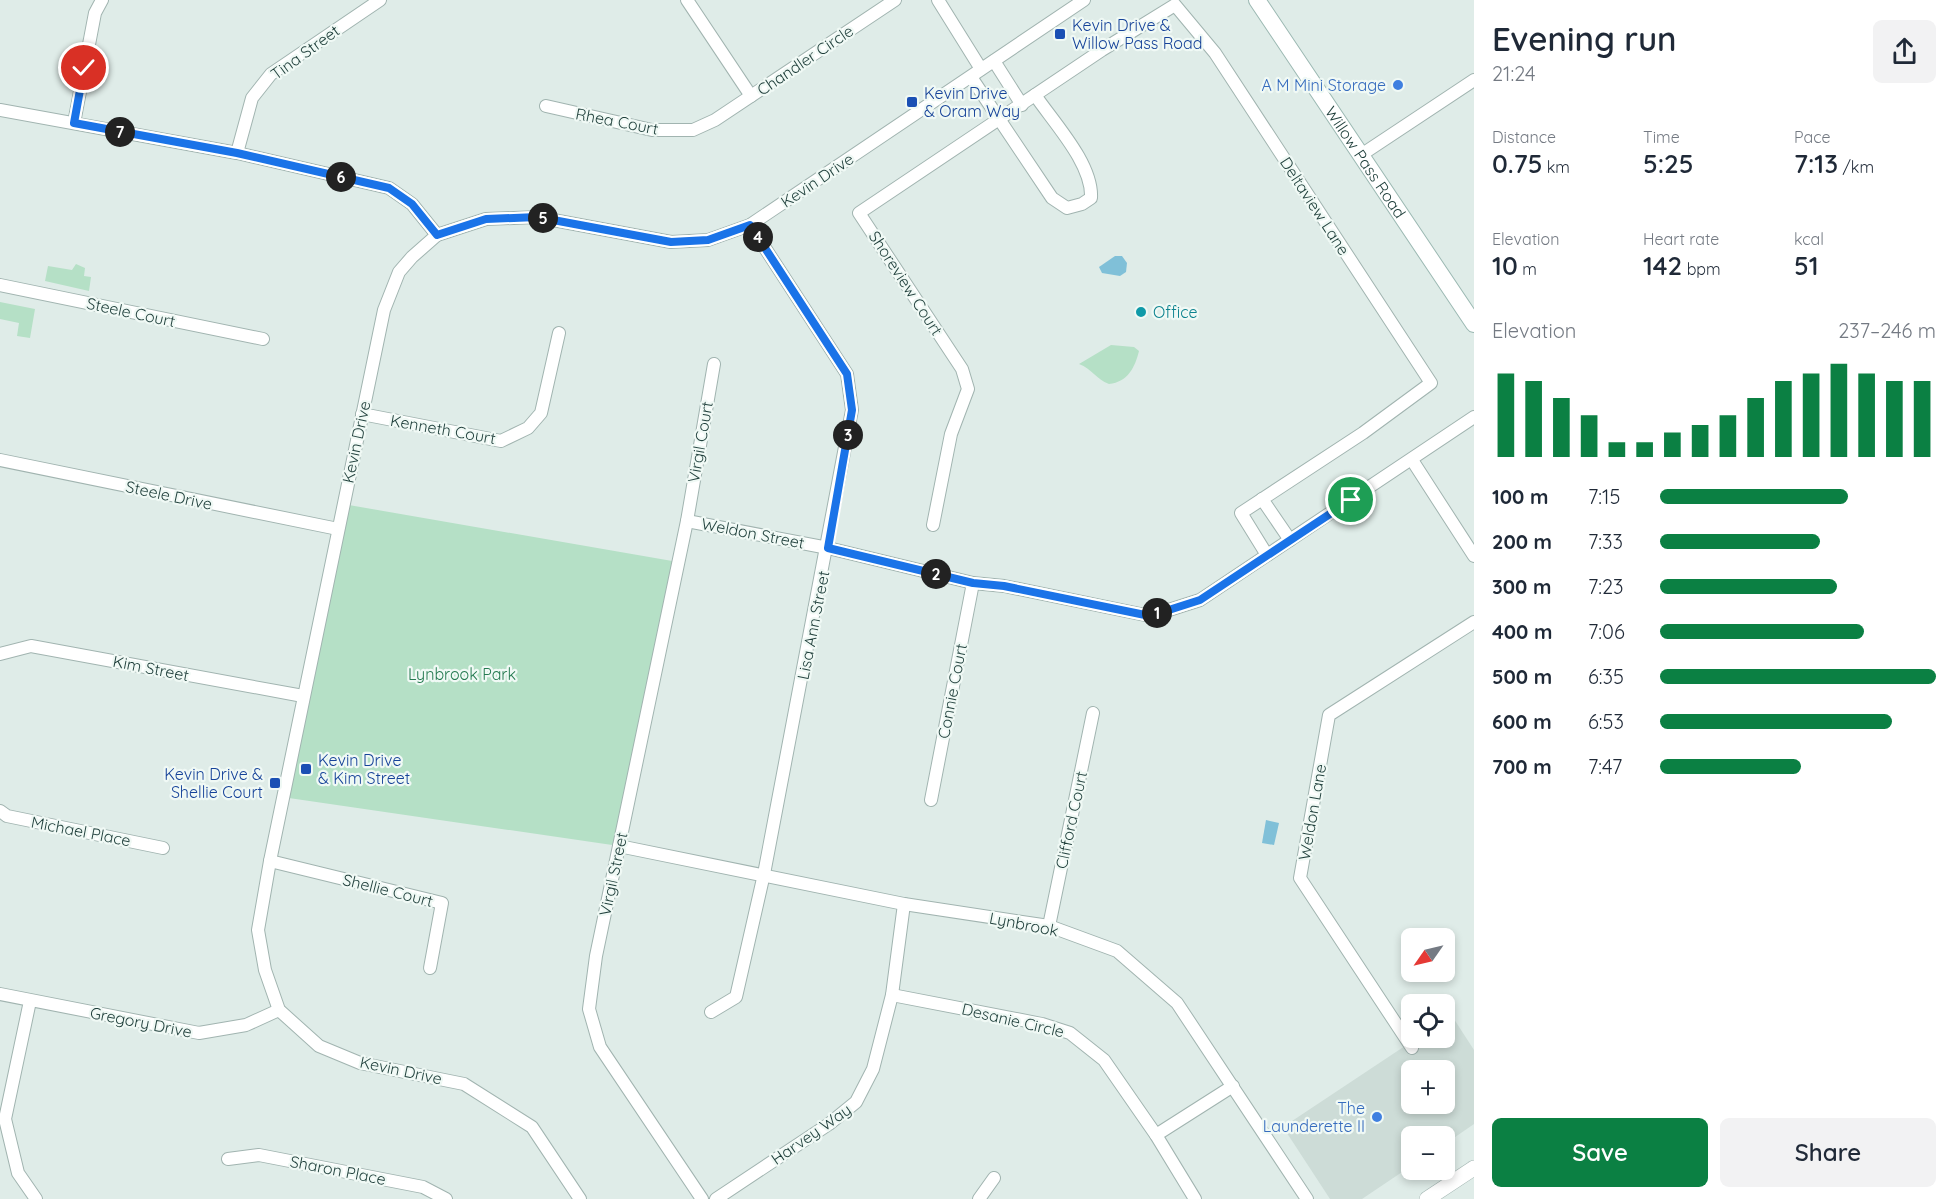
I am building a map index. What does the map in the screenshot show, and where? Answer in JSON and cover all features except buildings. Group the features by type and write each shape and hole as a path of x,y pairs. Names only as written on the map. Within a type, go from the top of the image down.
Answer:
{"main road":[{"name":"Willow Pass Road","path":"1257,0 1474,324"}],"street":[{"path":"74,123 95,13 102,0"},
{"name":"Tina Street","path":"237,153 252,98 271,74 380,0"},
{"name":"Chandler Circle","path":"687,0 751,96 895,0"},
{"path":"938,0 981,69"},
{"name":"Kevin Drive","path":"580,1199 532,1127 464,1084 360,1063 319,1046 279,1010 265,970 258,930 270,861 384,310 399,272 437,235 486,219 537,217 671,242 708,240 750,225 1084,0"},
{"name":"Deltaview Lane","path":"1010,113 1102,50 1175,5 1215,53 1431,383 1363,433 1241,513 1267,555"},
{"path":"994,61 1022,105"},
{"path":"971,77 1052,198 1067,208 1082,204 1091,198 1092,185 1084,167 1035,95"},
{"path":"1361,155 1474,80"},
{"name":"Rhea Court","path":"546,106 652,130 693,130 715,120 751,96"},
{"path":"0,110 237,153 389,188 412,204 437,235"},
{"name":"Shoreview Court","path":"933,525 951,434 968,389 962,369 859,213 1010,113"},
{"name":"Lisa Ann Street","path":"711,1012 736,997 764,874 828,548 852,410 847,374 750,225"},
{"name":"Steele Court","path":"0,285 263,339"},
{"name":"Kenneth Court","path":"362,414 501,441 528,428 541,413 558,333"},
{"name":"Virgil Court","path":"687,521 714,364"},
{"name":"Weldon Street","path":"687,521 828,548 973,583 1004,586 1150,616 1200,600 1474,417"},
{"name":"Steele Drive","path":"0,460 338,529"},
{"path":"1412,460 1474,556"},
{"path":"1262,499 1290,540"},
{"name":"Virgil Street","path":"687,521 596,956 589,1009 600,1047 702,1199"},
{"name":"Connie Court","path":"931,800 973,583"},
{"name":"Weldon Lane","path":"1401,1031 1300,878 1329,715 1474,622"},
{"name":"Kim Street","path":"0,654 31,646 303,696"},
{"name":"Clifford Court","path":"1049,926 1093,713"},
{"name":"Michael Place","path":"0,811 7,816 164,848"},
{"name":"Lynbrook","path":"619,846 904,904 1049,926 1117,951 1177,1003 1307,1199"},
{"name":"Shellie Court","path":"270,861 442,903 430,968"},
{"name":"Harvey Way","path":"716,1199 829,1124 856,1102 873,1069 892,994 904,904"},
{"name":"Gregory Drive","path":"0,994 199,1033 246,1025 279,1010"},
{"name":"Desanie Circle","path":"892,994 1042,1024 1070,1033 1104,1060 1156,1135 1195,1199"},
{"path":"30,1001 5,1119 18,1173 36,1199"},
{"path":"1156,1135 1233,1086"},
{"name":"Sharon Place","path":"228,1159 259,1155 423,1187 446,1199"},
{"path":"1427,1199 1474,1168"},
{"path":"979,1199 994,1178"}],"shaded area":[{"path":"1455,1021 1474,1050 1474,1124 1455,1137 1455,1126 1401,1126 1401,1173 1362,1199 1330,1199 1283,1127 1402,1048 1455,1048"}],"green space":[{"path":"76,264 85,268 84,276 91,277 89,291 45,281 48,266 72,270"},
{"path":"0,302 35,309 30,338 17,336 19,323 0,319"},
{"path":"1111,345 1134,347 1139,351 1130,373 1116,383 1109,384 1079,364"},
{"name":"Lynbrook Park","path":"343,504 678,562 619,846 282,797"}],"water":[{"path":"1115,256 1122,256 1127,263 1126,272 1120,276 1102,273 1099,267"},
{"path":"1266,820 1279,823 1274,845 1262,843"}],"place":[{"name":"Kevin Drive & Willow Pass Road","path":"1060,34"},
{"name":"A M Mini Storage","path":"1398,85"},
{"name":"Kevin Drive & Oram Way","path":"912,102"},
{"name":"Office","path":"1141,312"},
{"name":"Kevin Drive & Kim Street","path":"306,769"},
{"name":"Kevin Drive & Shellie Court","path":"275,783"},
{"name":"The Launderette II","path":"1377,1117"}],"route":[{"path":"84,68 74,123 237,153 389,188 412,204 437,235 486,219 537,217 671,242 708,240 750,225 847,374 852,410 828,548 973,583 1004,586 1150,616 1200,600 1351,500"}]}
